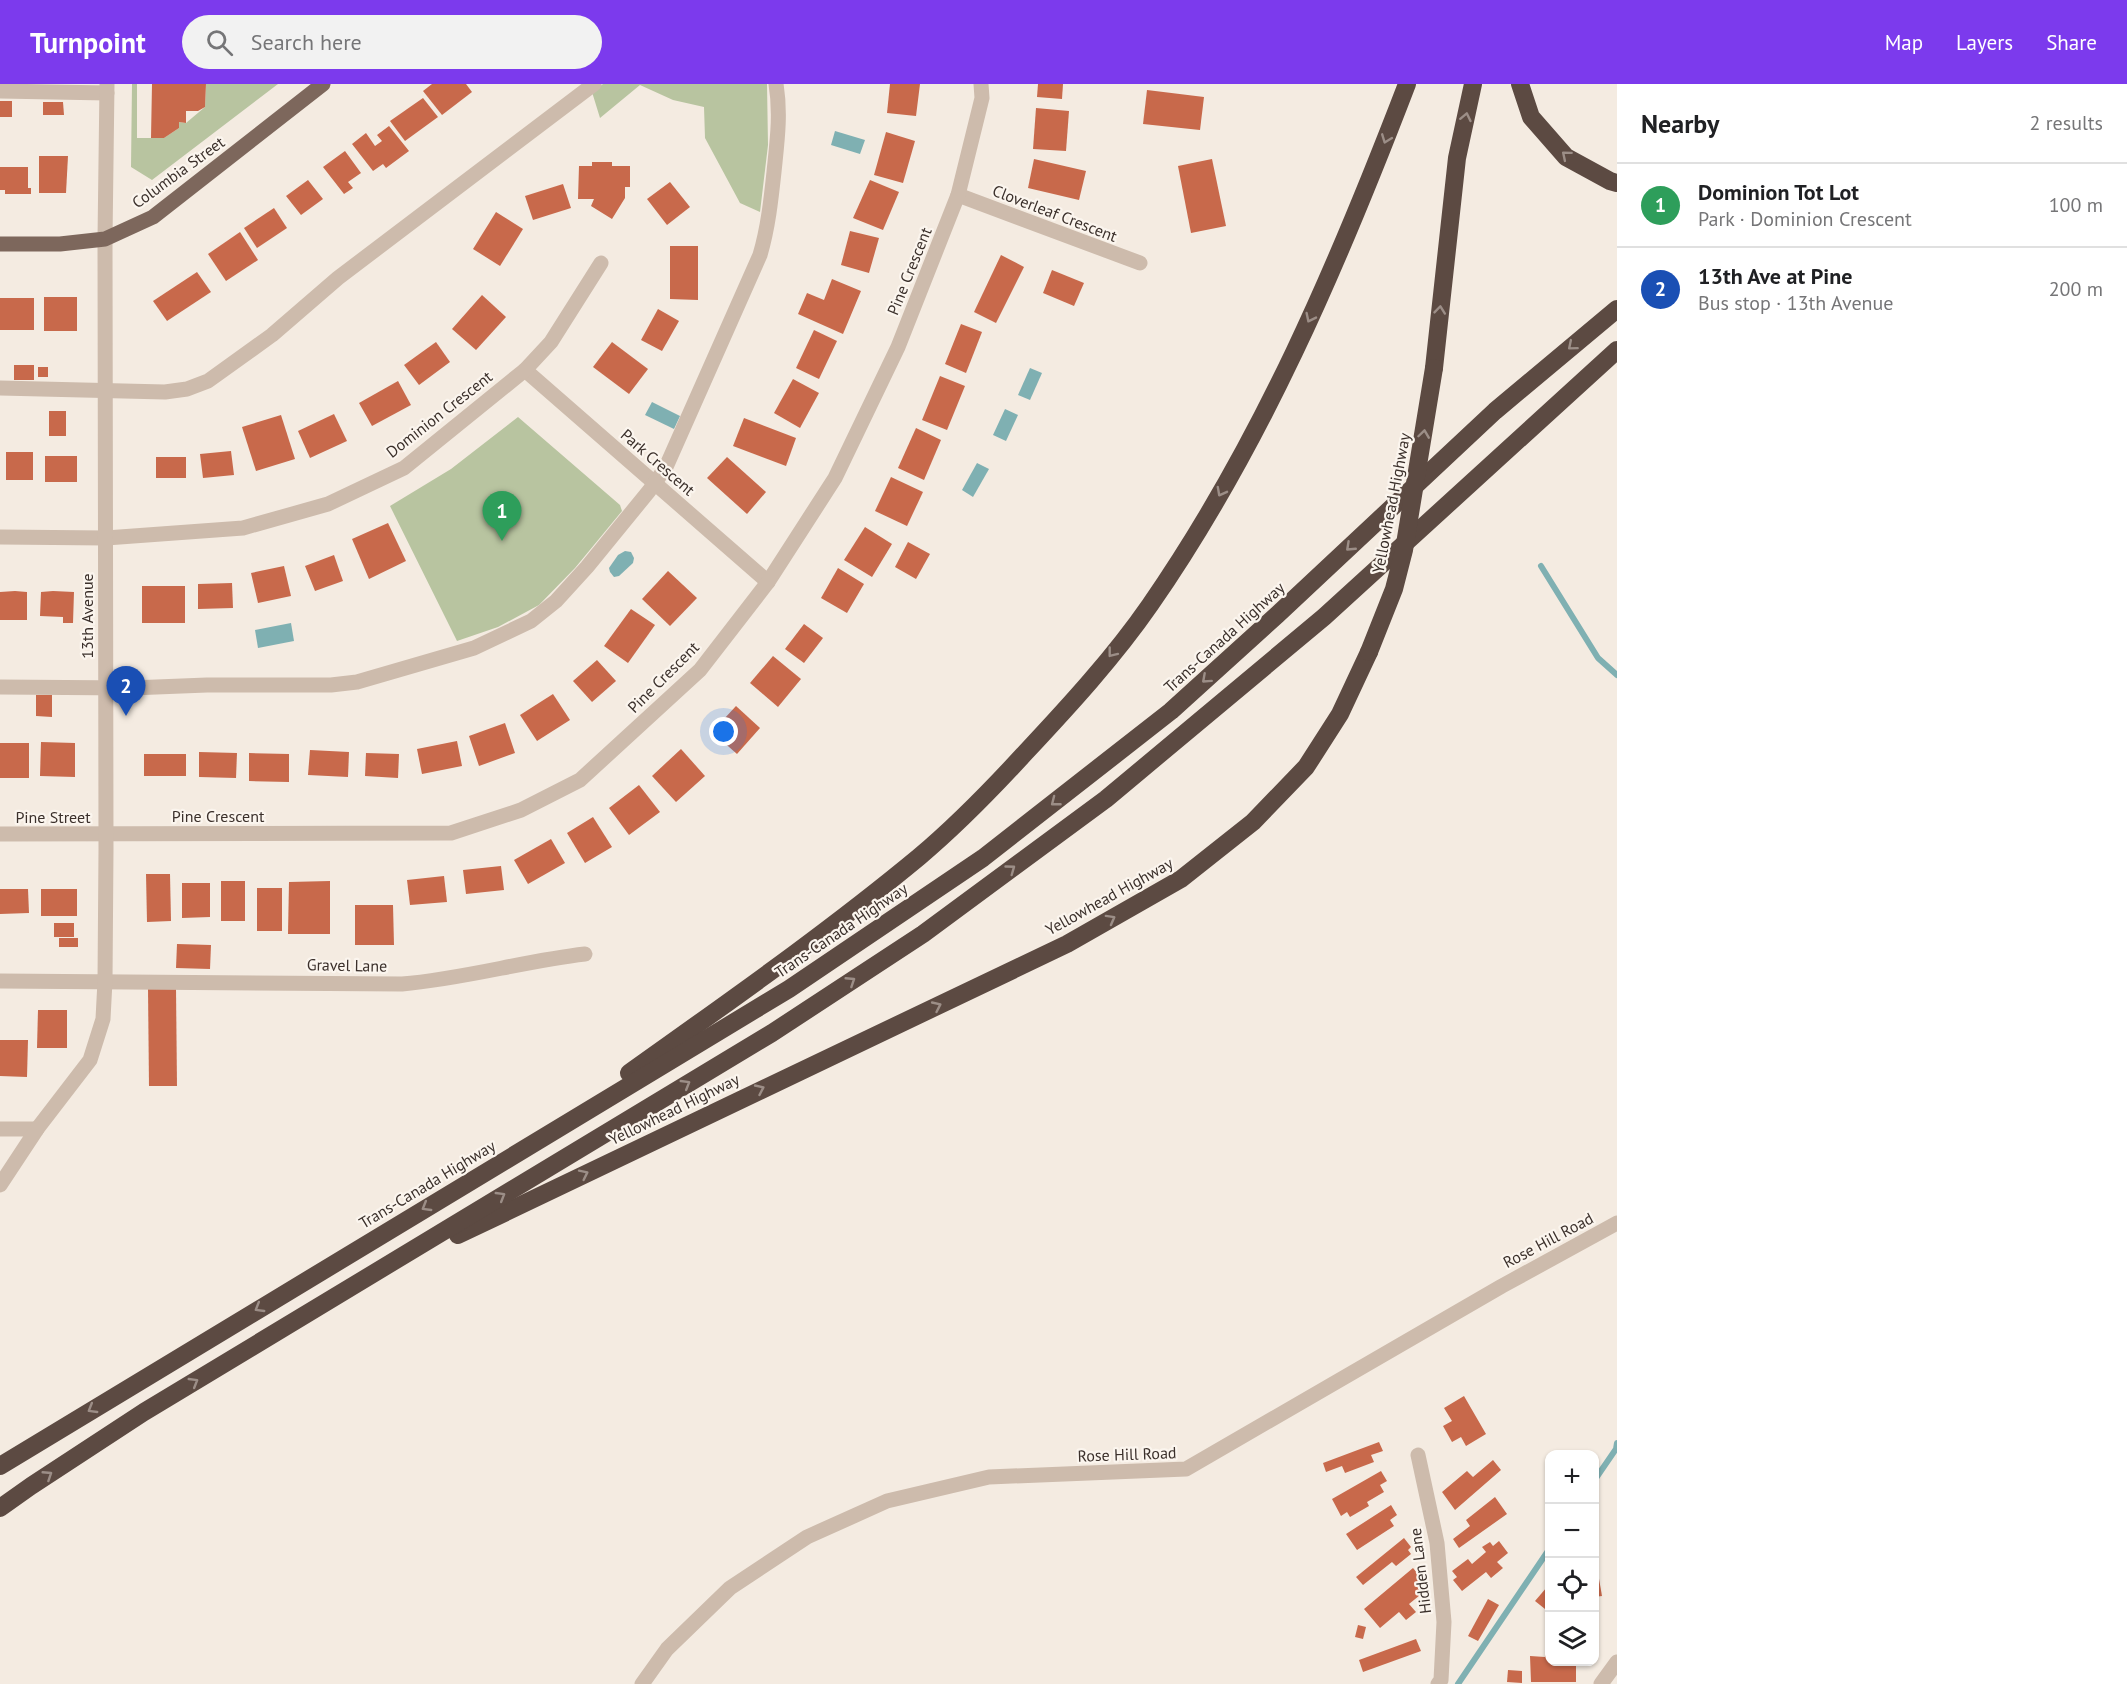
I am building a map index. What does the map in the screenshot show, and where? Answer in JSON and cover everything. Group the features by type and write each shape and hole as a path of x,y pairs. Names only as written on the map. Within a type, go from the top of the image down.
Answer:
{"highway":[{"path":"512,1155 777,968 921,856 986,795 1077,697 1149,607 1207,518 1258,424 1312,314 1358,210 1407,84"},
{"name":"Yellowhead Highway","path":"362,1281 1067,944 1181,879 1253,822 1306,767 1340,714 1369,652 1394,589 1404,550 1434,368 1457,158 1473,84"},
{"path":"1520,84 1531,117 1566,157 1617,183"},
{"name":"Trans-Canada Highway","path":"0,1466 789,989 983,858 1171,711 1495,411 1617,309"},
{"path":"0,1508 144,1412 772,1033 923,934 1087,814 1324,617 1617,350"}],"main road":[{"name":"Columbia Street","path":"0,244 60,244 105,239 153,217 323,84"}],"street":[{"path":"0,388 165,392 187,389 208,381 272,334 338,278 594,84"},
{"path":"0,687 331,686 377,677 474,648 531,621 556,601 587,567 666,467 760,255 766,233 779,126 776,84"},
{"name":"Pine Crescent","path":"106,835 451,832 521,810 580,780 700,670 768,582 840,468 898,347 958,195 982,98 981,84"},
{"name":"13th Avenue","path":"0,1185 37,1129 90,1060 103,1018 106,835 107,89"},
{"path":"0,91 107,89"},
{"name":"Cloverleaf Crescent","path":"958,195 1140,263"},
{"name":"Dominion Crescent","path":"0,537 106,538 243,528 328,504 404,468 525,370 551,342 601,264"},
{"name":"Park Crescent","path":"525,370 768,582"},
{"name":"Pine Street","path":"0,834 106,835"},
{"name":"Gravel Lane","path":"0,981 402,984 435,981 544,958 585,954"},
{"path":"0,1129 37,1129"},
{"name":"Rose Hill Road","path":"642,1684 667,1649 730,1588 807,1537 887,1501 989,1477 1186,1469 1502,1286 1617,1223"},
{"name":"Hidden Lane","path":"1418,1455 1437,1543 1444,1622 1441,1680 1438,1684"},
{"path":"1601,1684 1614,1672"}],"green space":[{"path":"132,84 137,84 137,138 164,138 179,128 179,122 186,123 205,107 206,84 278,84 152,180 131,167"},
{"path":"603,84 767,84 768,145 760,212 740,203 705,138 704,107 673,100 640,85 600,118 592,92"},
{"path":"518,417 620,505 622,511 575,568 539,605 498,627 457,641 390,506 451,469"}],"water":[{"path":"835,131 865,140 860,154 831,145"},
{"path":"1030,368 1042,373 1030,400 1018,395"},
{"path":"652,402 680,416 674,429 645,415"},
{"path":"1005,409 1018,415 1006,441 993,435"},
{"path":"977,463 989,469 973,497 962,490"},
{"path":"625,551 631,552 634,558 633,563 619,576 614,577 609,568 618,555"},
{"path":"291,623 294,641 258,648 255,630"}],"building":[{"path":"152,84 206,84 205,107 198,111 186,111 186,123 179,122 179,128 164,138 151,138"},
{"path":"432,84 466,84 472,92 442,115 423,91"},
{"path":"890,84 920,84 916,116 887,113"},
{"path":"1038,84 1063,84 1062,99 1037,97"},
{"path":"1147,90 1204,97 1200,130 1143,124"},
{"path":"423,98 438,117 405,141 390,121"},
{"path":"0,101 12,101 12,117 0,117"},
{"path":"43,102 63,102 64,115 43,115"},
{"path":"1036,108 1069,111 1066,151 1033,149"},
{"path":"389,126 409,151 386,168 383,164 373,171 352,144 366,133 375,146 382,141 377,135"},
{"path":"886,132 915,141 903,183 874,175"},
{"path":"345,151 361,173 348,182 353,188 344,194 323,167"},
{"path":"39,156 68,156 66,193 39,193"},
{"path":"1034,159 1086,171 1079,200 1028,188"},
{"path":"1212,159 1226,226 1191,233 1178,166"},
{"path":"592,162 612,162 612,166 630,166 630,187 625,187 625,198 612,219 591,206 594,199 578,199 579,166 592,166"},
{"path":"0,167 28,167 28,188 31,188 31,194 5,194 5,190 0,190"},
{"path":"308,180 323,199 301,215 286,196"},
{"path":"870,180 899,192 883,230 853,218"},
{"path":"670,182 690,207 667,225 647,199"},
{"path":"563,184 571,208 533,220 525,196"},
{"path":"274,208 287,228 257,248 244,228"},
{"path":"496,212 523,229 500,266 473,249"},
{"path":"850,231 879,238 869,273 841,265"},
{"path":"240,232 258,260 226,281 208,254"},
{"path":"670,246 698,246 698,300 670,299"},
{"path":"1001,255 1024,267 996,323 974,312"},
{"path":"1052,270 1084,283 1074,306 1043,293"},
{"path":"197,272 211,292 167,321 153,301"},
{"path":"832,279 861,291 843,334 798,314 807,293 824,300"},
{"path":"482,295 506,317 476,350 452,329"},
{"path":"44,297 77,297 77,331 44,331"},
{"path":"0,298 34,298 34,330 0,330"},
{"path":"658,309 679,321 662,351 641,340"},
{"path":"961,324 982,332 966,373 945,364"},
{"path":"814,330 837,341 819,379 796,368"},
{"path":"436,342 450,362 419,385 404,365"},
{"path":"612,342 648,369 629,394 593,367"},
{"path":"14,365 34,365 34,380 14,380"},
{"path":"38,367 48,367 48,377 38,377"},
{"path":"940,376 965,386 947,430 922,420"},
{"path":"793,379 819,393 800,428 774,413"},
{"path":"398,381 411,405 372,426 359,403"},
{"path":"49,411 66,411 66,436 49,436"},
{"path":"334,414 347,441 310,458 298,431"},
{"path":"281,415 295,459 256,471 242,427"},
{"path":"744,418 796,438 786,466 733,446"},
{"path":"916,428 941,440 924,480 898,468"},
{"path":"231,451 234,475 203,478 200,454"},
{"path":"6,452 33,452 33,480 6,480"},
{"path":"45,456 77,456 77,482 45,482"},
{"path":"156,457 186,457 186,478 156,478"},
{"path":"727,457 766,492 747,514 707,478"},
{"path":"891,477 923,492 907,526 875,511"},
{"path":"388,523 406,561 369,579 352,539"},
{"path":"865,527 892,544 872,577 844,560"},
{"path":"908,542 930,554 916,579 895,567"},
{"path":"334,555 343,581 315,591 305,566"},
{"path":"284,566 291,596 258,603 251,573"},
{"path":"838,568 864,584 847,613 821,598"},
{"path":"668,571 697,598 670,626 642,599"},
{"path":"232,583 233,608 198,609 198,584"},
{"path":"142,586 185,586 185,623 142,623"},
{"path":"0,592 27,592 27,620 0,620"},
{"path":"41,592 74,592 73,623 63,623 63,617 40,616"},
{"path":"631,609 655,625 628,663 604,646"},
{"path":"804,624 823,638 804,663 785,649"},
{"path":"773,656 801,679 778,707 750,683"},
{"path":"597,660 616,681 592,702 573,681"},
{"path":"553,694 570,720 537,741 520,715"},
{"path":"36,695 52,695 52,717 36,716"},
{"path":"736,706 760,728 737,754 712,732"},
{"path":"505,723 515,753 479,766 469,736"},
{"path":"457,741 462,766 422,774 417,749"},
{"path":"41,742 75,743 75,777 40,776"},
{"path":"0,743 29,743 29,778 0,778"},
{"path":"681,749 705,776 676,802 652,776"},
{"path":"310,750 349,752 348,777 308,775"},
{"path":"199,752 237,753 236,778 199,777"},
{"path":"249,753 289,754 289,782 249,781"},
{"path":"366,753 399,754 398,778 365,776"},
{"path":"144,754 186,754 186,776 144,776"},
{"path":"639,785 660,812 629,835 609,808"},
{"path":"593,817 612,847 585,863 567,833"},
{"path":"551,839 565,863 528,884 514,860"},
{"path":"501,866 504,890 466,894 463,870"},
{"path":"146,874 170,874 171,921 147,922"},
{"path":"444,876 447,902 410,905 407,880"},
{"path":"221,881 245,881 245,921 221,921"},
{"path":"330,881 330,934 288,934 289,882"},
{"path":"182,883 210,883 210,917 182,918"},
{"path":"257,888 282,888 282,931 257,931"},
{"path":"0,889 28,889 29,913 0,914"},
{"path":"41,889 77,889 77,916 41,916"},
{"path":"355,905 393,905 394,945 355,945"},
{"path":"54,923 74,923 74,937 54,937"},
{"path":"59,938 78,938 78,947 59,947"},
{"path":"177,944 211,945 210,969 176,968"},
{"path":"148,988 176,988 177,1086 149,1086"},
{"path":"38,1010 67,1010 67,1048 37,1048"},
{"path":"0,1040 28,1040 27,1077 0,1076"},
{"path":"1464,1396 1486,1434 1466,1446 1461,1437 1452,1442 1443,1426 1452,1421 1444,1408"},
{"path":"1379,1442 1383,1451 1371,1455 1374,1462 1345,1473 1342,1466 1326,1472 1323,1463"},
{"path":"1493,1460 1501,1470 1455,1510 1442,1492 1467,1471 1473,1477"},
{"path":"1381,1471 1387,1481 1380,1485 1384,1492 1367,1502 1369,1506 1350,1517 1347,1512 1341,1516 1332,1499"},
{"path":"1495,1497 1507,1514 1459,1548 1453,1539 1470,1526 1466,1520"},
{"path":"1391,1505 1397,1515 1390,1520 1394,1526 1357,1550 1346,1534"},
{"path":"1404,1538 1411,1547 1408,1550 1411,1554 1396,1566 1392,1562 1363,1585 1356,1577"},
{"path":"1499,1541 1508,1553 1497,1562 1503,1568 1491,1578 1486,1572 1462,1591 1453,1580 1457,1577 1452,1571 1468,1559 1472,1564 1486,1552 1482,1547 1490,1542 1493,1546"},
{"path":"1413,1568 1423,1580 1418,1584 1425,1591 1409,1604 1416,1612 1406,1620 1399,1612 1380,1628 1364,1609"},
{"path":"1599,1579 1602,1596 1599,1596"},
{"path":"1545,1589 1545,1609 1535,1601"},
{"path":"1488,1599 1499,1605 1478,1641 1468,1636"},
{"path":"1358,1625 1366,1627 1363,1639 1355,1637"},
{"path":"1416,1639 1421,1651 1363,1672 1359,1660"},
{"path":"1530,1656 1545,1657 1545,1666 1576,1666 1576,1682 1531,1682"},
{"path":"1508,1670 1522,1671 1522,1683 1507,1682"}],"waterway":[{"path":"1541,566 1598,658 1617,675"},
{"path":"1599,1474 1616,1449 1617,1443"},
{"path":"1458,1684 1545,1555"}],"place":[{"name":"Dominion Tot Lot","path":"502,541"},
{"name":"13th Ave at Pine","path":"126,716"}]}
